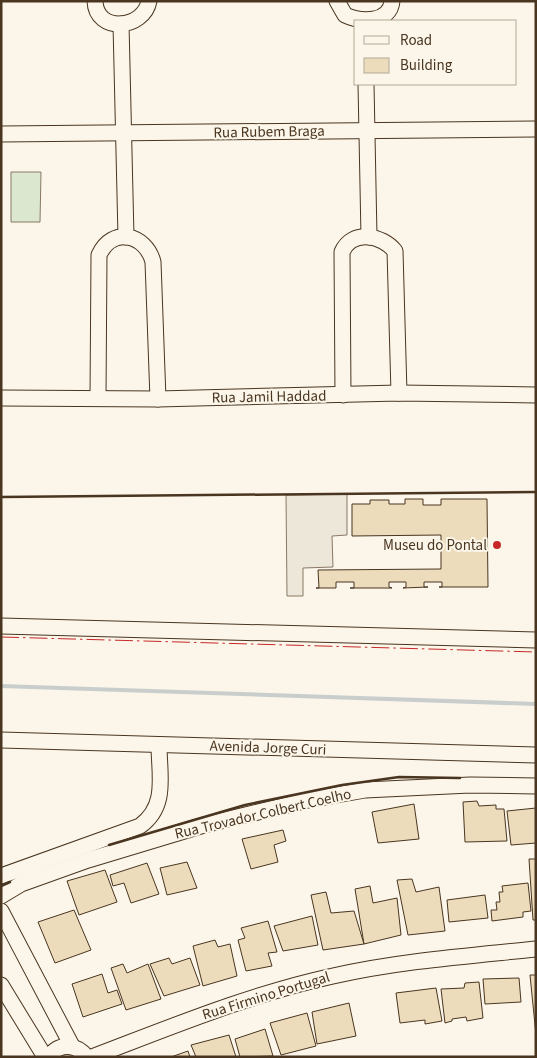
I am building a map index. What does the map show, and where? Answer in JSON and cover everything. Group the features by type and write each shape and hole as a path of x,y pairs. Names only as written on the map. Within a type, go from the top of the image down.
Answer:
{"street":[{"path":"95,1 98,15 103,20 121,24 142,16 148,8 149,1"},
{"path":"337,1 345,14 365,20 377,19 385,15 391,8 392,1"},
{"path":"121,24 126,237"},
{"path":"366,85 369,237"},
{"name":"Rua Rubem Braga","path":"1,134 536,129"},
{"path":"98,398 99,255 103,246 113,239 126,237 136,239 144,244 151,252 153,262 158,399"},
{"path":"343,395 342,252 345,246 352,240 369,237 384,241 395,251 399,393"},
{"name":"Rua Jamil Haddad","path":"1,398 158,399 399,393 536,394"},
{"path":"1,626 536,640"},
{"name":"Avenida Jorge Curi","path":"1,740 536,755"},
{"path":"1,876 140,826 156,810 160,799 159,745"},
{"name":"Rua Trovador Colbert Coelho","path":"1,896 21,884 88,860 204,825 308,800 365,790 470,785 536,786"},
{"path":"1,911 72,1046"},
{"name":"Rua Firmino Portugal","path":"92,1057 236,1003 334,975 441,958 536,949"},
{"path":"1,985 45,1057"},
{"path":"49,1057 62,1047 72,1046 82,1050 87,1057"}],"green space":[{"path":"11,172 41,172 40,222 11,222"}],"shaded area":[{"path":"347,494 347,535 332,536 333,567 303,568 303,596 287,596 286,495"}],"building":[{"path":"405,499 423,499 423,505 441,505 441,499 487,499 488,587 442,587 442,582 424,582 424,587 428,587 403,588 406,587 406,582 389,582 389,587 392,588 354,588 354,582 336,582 336,588 319,588 318,570 441,569 441,535 352,536 352,504 370,504 370,500 389,500 389,504 405,504"},
{"path":"477,801 479,806 496,805 496,809 504,809 507,841 465,842 463,802"},
{"path":"414,804 419,839 378,843 372,812"},
{"path":"536,808 536,843 511,845 507,811"},
{"path":"283,830 286,841 274,845 278,862 251,869 242,839"},
{"path":"529,859 536,859 536,920 533,920"},
{"path":"187,862 197,888 167,895 160,868"},
{"path":"147,863 159,894 131,903 124,883 113,886 110,875"},
{"path":"105,870 117,902 79,915 67,881"},
{"path":"412,879 416,892 439,887 445,931 408,935 397,880"},
{"path":"528,883 531,911 523,912 523,917 492,921 491,910 497,910 496,902 500,902 499,892 503,892 502,886"},
{"path":"370,886 373,903 397,898 401,935 364,944 355,889"},
{"path":"326,892 331,913 354,911 364,944 323,950 311,895"},
{"path":"485,895 488,918 449,922 447,900"},
{"path":"74,910 91,950 55,963 38,922"},
{"path":"312,916 318,945 283,951 274,926"},
{"path":"268,921 277,952 268,953 272,966 246,971 238,940 245,938 241,928"},
{"path":"215,940 218,947 230,944 237,976 203,986 193,946"},
{"path":"169,958 172,964 190,958 200,985 164,996 150,964"},
{"path":"123,964 127,973 148,964 161,999 126,1010 111,968"},
{"path":"102,974 108,993 117,990 122,1004 83,1017 72,984"},
{"path":"530,975 536,975 536,1035"},
{"path":"519,978 521,1002 485,1004 483,979"},
{"path":"479,982 483,1018 467,1021 466,1017 452,1019 452,1021 445,1023 441,989 464,988 465,983"},
{"path":"436,988 442,1021 425,1024 425,1020 400,1023 396,993"},
{"path":"349,1003 356,1036 317,1044 312,1012"},
{"path":"307,1013 316,1046 281,1055 270,1023"},
{"path":"265,1029 273,1056 240,1057 235,1039"},
{"path":"229,1035 236,1057 196,1057 191,1045"},
{"path":"188,1051 190,1057 171,1057"}],"waterway":[{"path":"1,686 536,704"}],"wall":[{"path":"1,497 536,492"},
{"path":"109,845 245,805 342,785 399,777 460,778"},
{"path":"1,886 10,882"}],"power":[{"path":"1,637 536,652"}],"place":[{"name":"Museu do Pontal","path":"497,545"}]}
